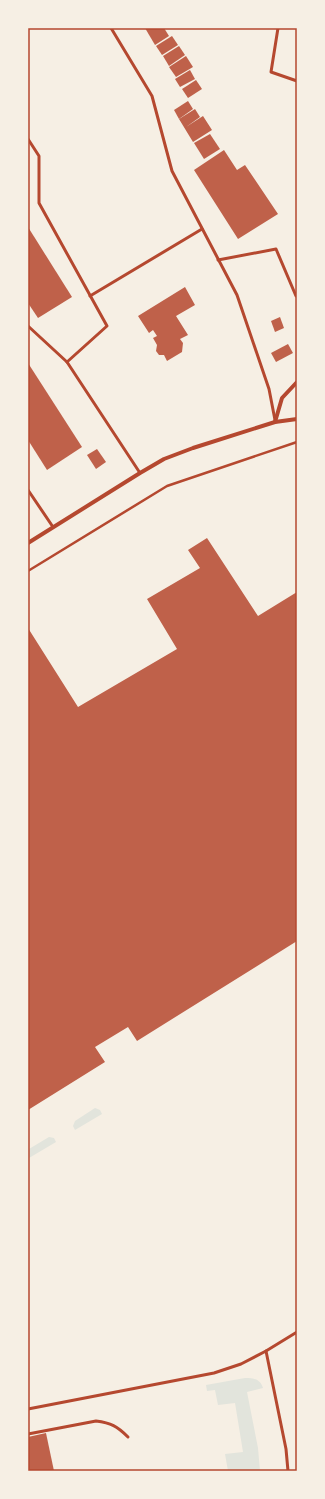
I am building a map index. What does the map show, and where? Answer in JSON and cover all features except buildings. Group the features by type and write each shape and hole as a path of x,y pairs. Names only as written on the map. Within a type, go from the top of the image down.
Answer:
{"street":[{"path":"275,422 282,398 297,382"},
{"path":"28,543 164,459 193,448 275,422 297,419"}],"lane":[{"path":"111,28 152,96 172,172 237,295 269,389 275,422"},
{"path":"278,28 271,72 297,81"},
{"path":"28,139 39,156 39,203 107,326 68,362"},
{"path":"90,296 202,229"},
{"path":"218,260 276,249 296,296"},
{"path":"28,326 68,362 140,473"},
{"path":"28,490 53,527"},
{"path":"28,1410 214,1373 240,1364 266,1351 297,1332"},
{"path":"266,1351 286,1449 288,1471"},
{"path":"28,1434 96,1421 107,1422 118,1427 128,1437"}],"path":[{"path":"28,571 167,486 297,442"}],"shaded area":[{"path":"95,1108 100,1110 102,1114 75,1130 73,1126 75,1121"},
{"path":"49,1137 54,1138 56,1142 29,1158 29,1149"},
{"path":"245,1378 256,1380 263,1388 247,1392 258,1448 260,1471 228,1471 225,1454 243,1452 235,1403 218,1405 215,1390 207,1391 206,1385"}]}
